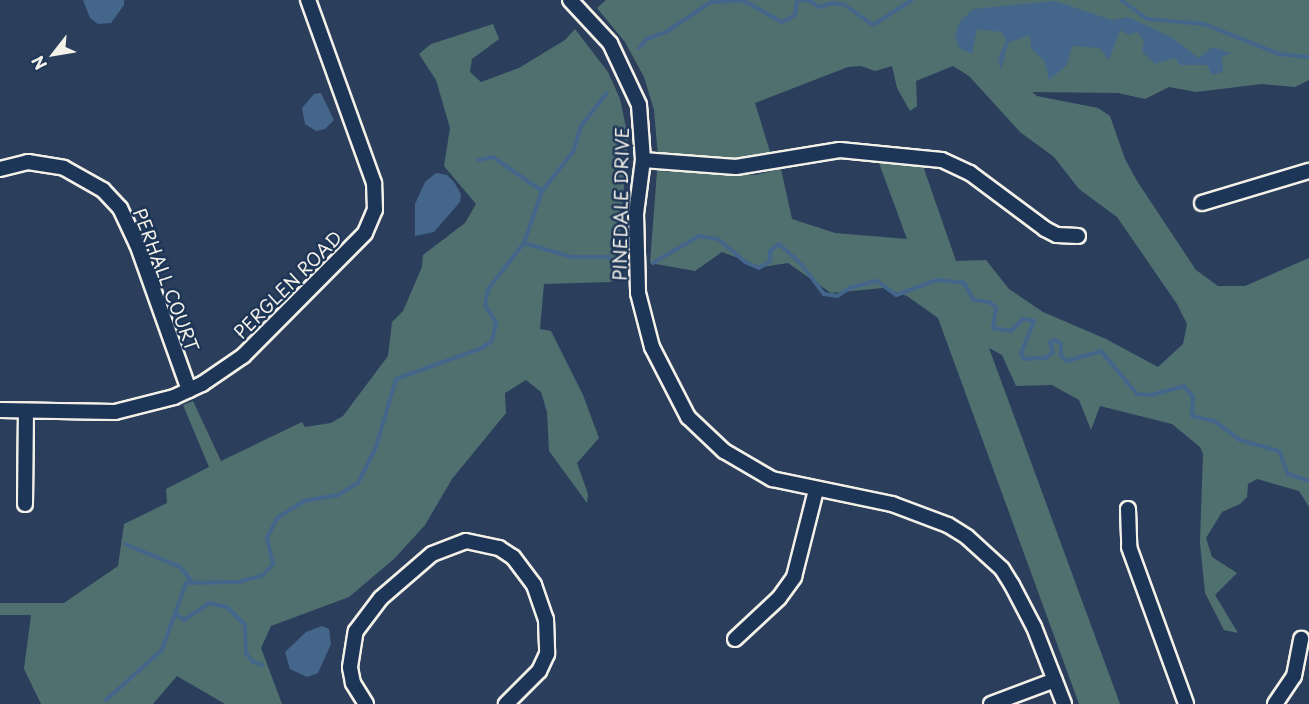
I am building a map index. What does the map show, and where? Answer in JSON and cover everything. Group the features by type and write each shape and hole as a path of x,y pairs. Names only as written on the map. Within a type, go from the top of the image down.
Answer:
{"street":[{"name":"PERGLEN ROAD","path":"0,410 115,412 189,390 216,377 249,351 356,243 372,221 374,183 308,0"},
{"name":"PINEDALE DRIVE","path":"570,0 601,31 631,82 639,105 643,160 636,214 638,293 652,347 674,394 706,435 740,462 772,479 908,509 948,525 967,537 1002,569 1012,585 1034,627 1064,704"},
{"path":"643,160 754,166 840,150 942,160 970,172 1045,229 1057,235 1078,236"},
{"name":"PERHALL COURT","path":"0,169 28,162 64,168 103,190 120,208 137,244 189,390"},
{"path":"1202,203 1309,171"},
{"path":"25,504 26,411"},
{"path":"735,639 779,598 794,577 816,490"},
{"path":"1128,509 1129,547 1186,704"},
{"path":"366,704 353,683 350,667 356,631 381,597 432,554 466,541 491,546 513,557 534,585 546,619 546,654 539,672 506,704"},
{"path":"1275,704 1294,676 1301,639"},
{"path":"990,704 1055,680"}],"green space":[{"path":"606,0 1309,0 1309,80 1295,87 1262,84 1196,92 1169,87 1145,99 1118,93 1032,92 1037,96 1098,108 1110,116 1125,159 1137,181 1196,270 1218,286 1245,286 1309,258 1309,507 1299,491 1257,479 1248,484 1247,497 1240,504 1222,512 1206,538 1212,557 1237,573 1215,595 1238,633 1224,630 1205,593 1200,543 1203,454 1200,447 1172,424 1100,406 1091,430 1079,400 1052,385 1016,386 1002,355 989,348 1120,704 1079,704 938,318 907,296 883,288 831,293 788,263 762,267 722,252 695,271 650,263 657,171 755,175 781,169 792,219 835,233 907,239 879,163 923,166 956,261 986,260 1009,289 1043,312 1106,339 1158,367 1183,344 1187,324 1177,304 1117,217 1079,189 1054,157 1020,132 969,76 953,66 916,81 917,106 910,111 897,88 892,66 875,71 861,66 848,67 755,103 771,155 746,161 658,156 654,110 644,77 625,42 597,8"},
{"path":"493,24 499,39 472,59 470,72 481,82 519,68 565,40 575,29 608,72 620,99 628,137 619,245 620,277 611,282 544,284 540,329 551,331 583,395 599,438 577,463 588,494 587,503 549,451 547,412 541,392 526,380 505,393 506,413 452,479 425,525 395,558 349,597 271,626 261,648 282,704 225,704 177,676 153,704 41,704 24,669 31,615 0,615 0,603 64,603 118,566 124,524 167,503 166,489 209,467 183,405 193,401 221,461 302,422 305,427 331,423 343,416 388,356 392,322 403,311 422,267 423,255 465,223 476,204 444,166 450,128 436,80 419,54 431,44"}],"water":[{"path":"83,0 124,0 124,5 111,23 98,24 90,18"},
{"path":"1055,1 1112,20 1128,17 1171,37 1199,58 1212,47 1231,53 1222,57 1223,72 1212,75 1207,65 1180,65 1175,58 1155,64 1142,52 1144,41 1137,32 1128,35 1120,30 1109,60 1099,48 1072,46 1067,65 1049,80 1045,62 1031,48 1030,35 1008,43 1001,70 998,60 1006,40 1001,32 977,29 972,54 959,48 955,36 959,23 973,9"},
{"path":"321,93 334,120 325,129 316,131 305,124 302,108 314,94"},
{"path":"436,173 447,175 454,182 461,194 460,202 434,232 415,236 415,204 425,182"},
{"path":"322,626 329,629 331,644 318,673 307,677 290,669 285,652 306,632"}],"waterway":[{"path":"639,48 647,39 666,32 711,2 744,1 782,22 795,15 797,0 808,0 819,7 833,3 845,5 873,25 912,0"},
{"path":"1121,0 1147,19 1204,24 1279,54 1309,57"},
{"path":"106,700 162,650 186,583 239,582 263,575 273,564 267,538 277,518 304,501 338,495 358,483 376,447 396,379 482,348 492,341 496,323 485,305 488,289 524,243 542,191 573,152 581,126 607,93"},
{"path":"478,160 493,157 542,191"},
{"path":"653,263 699,236 718,239 745,262 759,268 770,261 770,251 779,244 802,265 824,294 837,296 850,288 877,281 896,295 937,280 964,283 974,300 989,302 996,307 993,328 1011,331 1023,319 1034,321 1021,353 1024,359 1046,358 1053,352 1050,342 1055,340 1061,344 1061,356 1067,361 1101,351 1137,394 1151,395 1184,386 1193,397 1192,416 1214,421 1240,440 1279,451 1288,474 1309,481"},
{"path":"524,243 571,257 609,257"},
{"path":"125,544 180,567 191,580"},
{"path":"176,614 184,620 209,603 227,607 245,625 246,653 253,662 263,665"}]}
